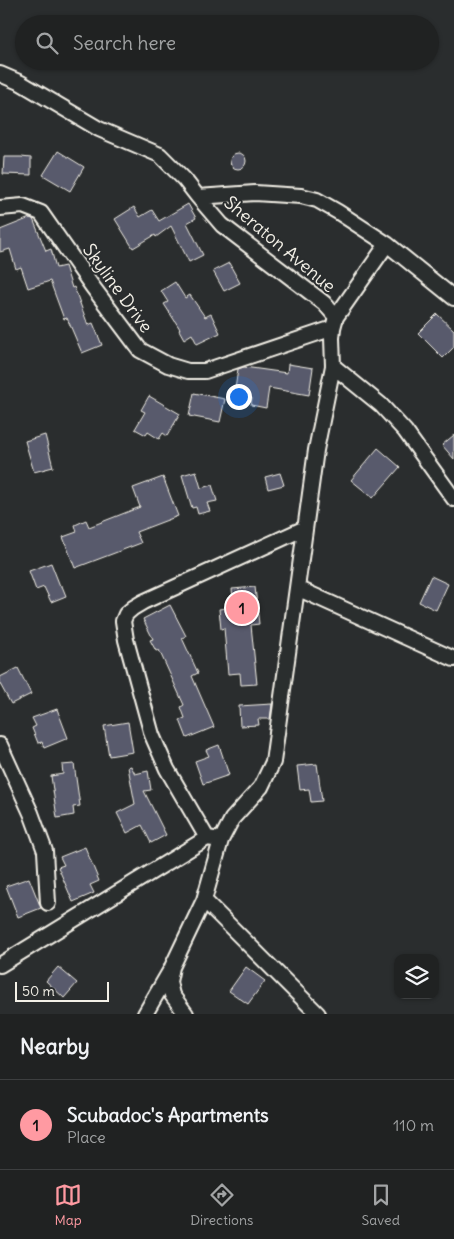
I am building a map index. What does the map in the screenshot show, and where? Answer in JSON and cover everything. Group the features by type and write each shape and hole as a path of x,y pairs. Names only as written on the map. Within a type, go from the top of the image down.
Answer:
{"street":[{"name":"Sheraton Avenue","path":"0,74 21,83 99,129 160,155 184,179 222,225 324,303 335,322"},
{"path":"198,197 255,193 301,196 317,200 387,244 454,298"},
{"name":"Skyline Drive","path":"0,208 23,206 41,213 140,350 168,365 188,371 204,371 335,322"},
{"path":"145,1014 172,968 204,900 222,840 232,820 261,787 273,762 316,450 333,366 332,338 335,322 387,244"},
{"path":"333,366 381,404 405,431 454,499"},
{"path":"207,838 166,769 152,735 126,640 123,621 126,614 144,602 305,528"},
{"path":"297,588 454,659"},
{"path":"0,745 31,813 45,851 48,903"},
{"path":"0,965 207,838 222,840"},
{"path":"204,900 318,1014"},
{"path":"172,968 169,982 172,995 186,1014"}],"building":[{"path":"58,151 84,167 70,191 43,175"},
{"path":"235,153 241,153 246,158 244,167 235,169 230,164 230,158"},
{"path":"4,157 31,158 31,175 3,174"},
{"path":"188,204 196,218 187,223 203,255 189,262 171,226 156,237 155,235 133,248 115,219 134,207 140,217 152,210 159,221"},
{"path":"30,218 33,219 46,251 51,249 56,268 65,266 88,325 93,323 102,345 82,353 67,318 64,319 50,281 28,288 21,267 16,269 10,249 0,252 0,230"},
{"path":"229,263 240,283 224,291 213,271"},
{"path":"175,282 185,298 190,295 205,317 211,314 220,333 197,344 192,334 184,339 164,304 168,302 161,291"},
{"path":"437,314 454,330 454,347 443,358 418,333"},
{"path":"288,364 313,368 309,395 269,388 266,408 251,405 252,398 234,396 238,369 244,367 287,373"},
{"path":"194,393 225,399 220,422 189,416"},
{"path":"149,396 180,414 167,436 163,433 159,439 148,432 146,435 135,429 145,412 141,410"},
{"path":"45,435 53,467 34,472 25,441"},
{"path":"454,435 454,459 442,445"},
{"path":"378,448 400,467 373,498 351,480"},
{"path":"196,471 201,488 212,485 217,501 207,503 210,511 198,514 196,507 192,508 182,475"},
{"path":"280,473 284,485 268,489 265,477"},
{"path":"163,477 178,516 136,532 141,543 75,568 63,537 77,532 75,525 86,520 89,527 140,507 133,488"},
{"path":"51,563 66,596 51,602 44,587 36,590 29,571"},
{"path":"431,576 448,584 436,610 419,602"},
{"path":"255,587 259,624 251,625 257,684 241,685 240,673 228,674 224,628 221,629 219,609 234,607 232,589"},
{"path":"170,605 186,636 182,638 198,673 192,676 214,727 187,738 180,720 185,718 181,707 184,705 159,650 156,651 150,640 153,639 143,619"},
{"path":"18,668 31,694 11,704 0,684 0,677"},
{"path":"272,704 270,719 258,719 259,725 240,726 239,706"},
{"path":"57,709 68,738 44,748 42,742 38,743 32,728 36,726 32,718"},
{"path":"128,722 133,752 109,756 104,726"},
{"path":"219,745 229,775 203,784 195,761 209,756 206,750"},
{"path":"74,764 80,806 73,807 74,815 57,818 51,776 63,774 62,765"},
{"path":"317,764 322,801 311,802 309,789 300,790 297,766"},
{"path":"131,766 135,774 148,771 151,790 144,791 166,835 151,843 142,825 127,833 117,813 135,804 128,767"},
{"path":"85,847 99,881 90,885 94,893 73,902 58,867 64,865 60,857"},
{"path":"29,878 41,908 18,917 6,886"},
{"path":"58,967 77,983 64,998 46,981"},
{"path":"246,967 265,981 248,1004 229,991"}],"place":[{"name":"Scubadoc's Apartments","path":"242,608"}]}
